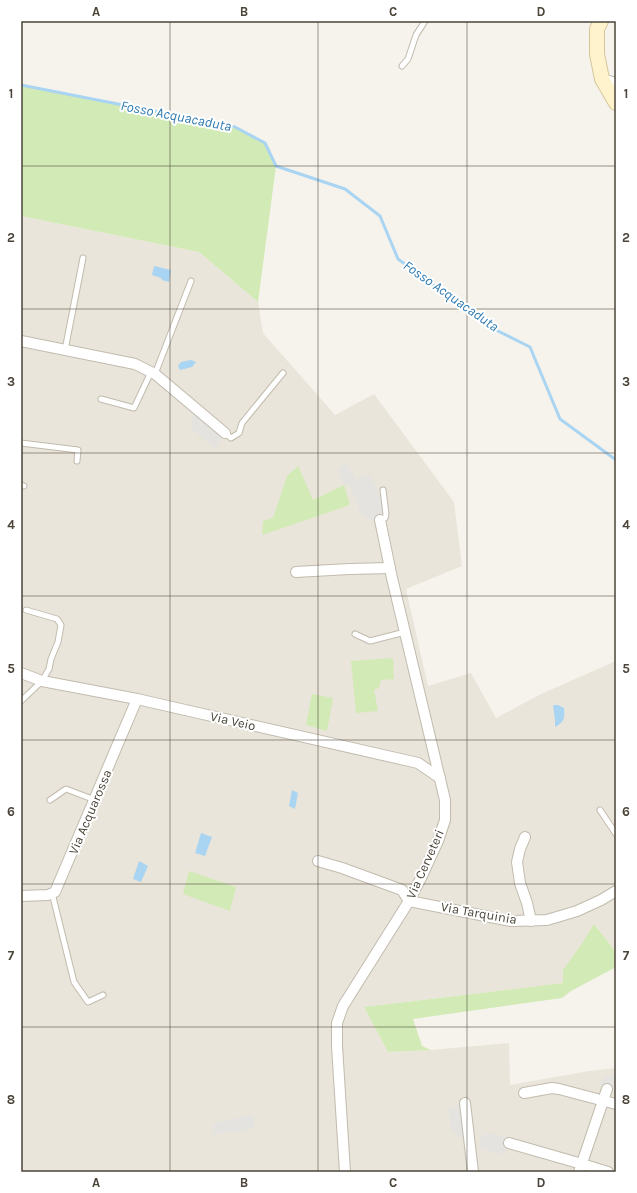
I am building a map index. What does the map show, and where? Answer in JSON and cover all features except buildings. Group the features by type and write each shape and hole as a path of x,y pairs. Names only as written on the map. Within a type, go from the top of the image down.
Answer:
{"street":[{"path":"601,21 597,29 597,54 602,79 616,104"},
{"path":"602,79 616,83"},
{"path":"21,340 135,364 153,373 225,433"},
{"name":"Via Cerveteri","path":"345,1172 337,1046 338,1023 343,1006 409,901 438,841 445,820 445,800 380,520"},
{"path":"296,572 390,568"},
{"name":"Via Veio","path":"21,673 42,681 137,699 418,764 440,778"},
{"name":"Via Acquarossa","path":"52,893 55,892 60,884 137,699"},
{"path":"525,838 520,849 518,862 520,883 531,921"},
{"path":"318,862 342,868 402,890 409,901"},
{"name":"Via Tarquinia","path":"409,901 511,921 531,921 546,920 576,911 601,900 616,891"},
{"path":"21,896 48,895 52,893"},
{"path":"524,1093 552,1088 616,1104"},
{"path":"581,1168 607,1089"},
{"path":"465,1103 473,1172"},
{"path":"509,1143 581,1168 608,1172"}],"lane":[{"path":"402,66 408,59 416,35 425,21"},
{"path":"65,350 83,258"},
{"path":"101,399 134,408 153,373 191,281"},
{"path":"225,433 231,438 239,433 242,423 283,373"},
{"path":"21,443 78,450 77,461"},
{"path":"380,520 385,518 386,514 383,490"},
{"path":"21,701 42,681 49,669 51,659 58,642 61,625 57,619 26,610"},
{"path":"355,634 370,641 405,632"},
{"path":"50,800 66,789 95,800"},
{"path":"600,810 616,834"},
{"path":"52,893 74,982 88,1002 103,995"}],"shaded area":[{"path":"21,216 199,252 258,302 263,333 335,415 374,394 454,502 462,566 406,589 428,686 471,673 496,718 541,694 616,661 616,952 594,924 564,983 364,1007 388,1052 509,1043 510,1085 589,1071 616,1068 616,1172 21,1172"},
{"path":"194,407 225,433 215,449 190,427"},
{"path":"347,462 356,480 369,474 381,497 385,518 374,522 361,514 349,484 344,485 337,468"},
{"path":"616,1072 616,1098 614,1097 614,1091 599,1085 601,1080"},
{"path":"465,1103 469,1139 462,1139 451,1130 448,1108"},
{"path":"253,1115 255,1128 239,1132 213,1134 213,1123"},
{"path":"487,1133 510,1137 505,1155 480,1148 480,1138"}],"green space":[{"path":"21,85 235,127 265,143 276,166 258,302 199,252 21,216"},
{"path":"298,466 313,500 344,485 350,505 262,535 263,521 273,518 287,476"},
{"path":"393,658 394,679 381,680 379,688 374,690 378,711 356,713 351,661"},
{"path":"312,694 333,698 327,731 306,725"},
{"path":"189,871 236,887 230,911 183,894"},
{"path":"594,924 616,952 616,967 571,991 562,998 413,1019 422,1046 431,1050 388,1052 364,1007 563,983 563,970"}],"water":[{"path":"154,266 171,270 169,282 152,275"},
{"path":"191,360 196,362 192,367 180,370 178,366 181,362"},
{"path":"553,705 558,705 564,708 563,720 555,727 555,720"},
{"path":"292,790 298,793 295,809 289,806"},
{"path":"201,833 212,837 205,856 195,853"},
{"path":"139,861 148,866 141,882 133,879"}],"waterway":[{"name":"Fosso Acquacaduta","path":"21,85 235,127 265,143 276,166 345,189 380,216 398,259 492,328 530,347 560,419 616,460"}]}
